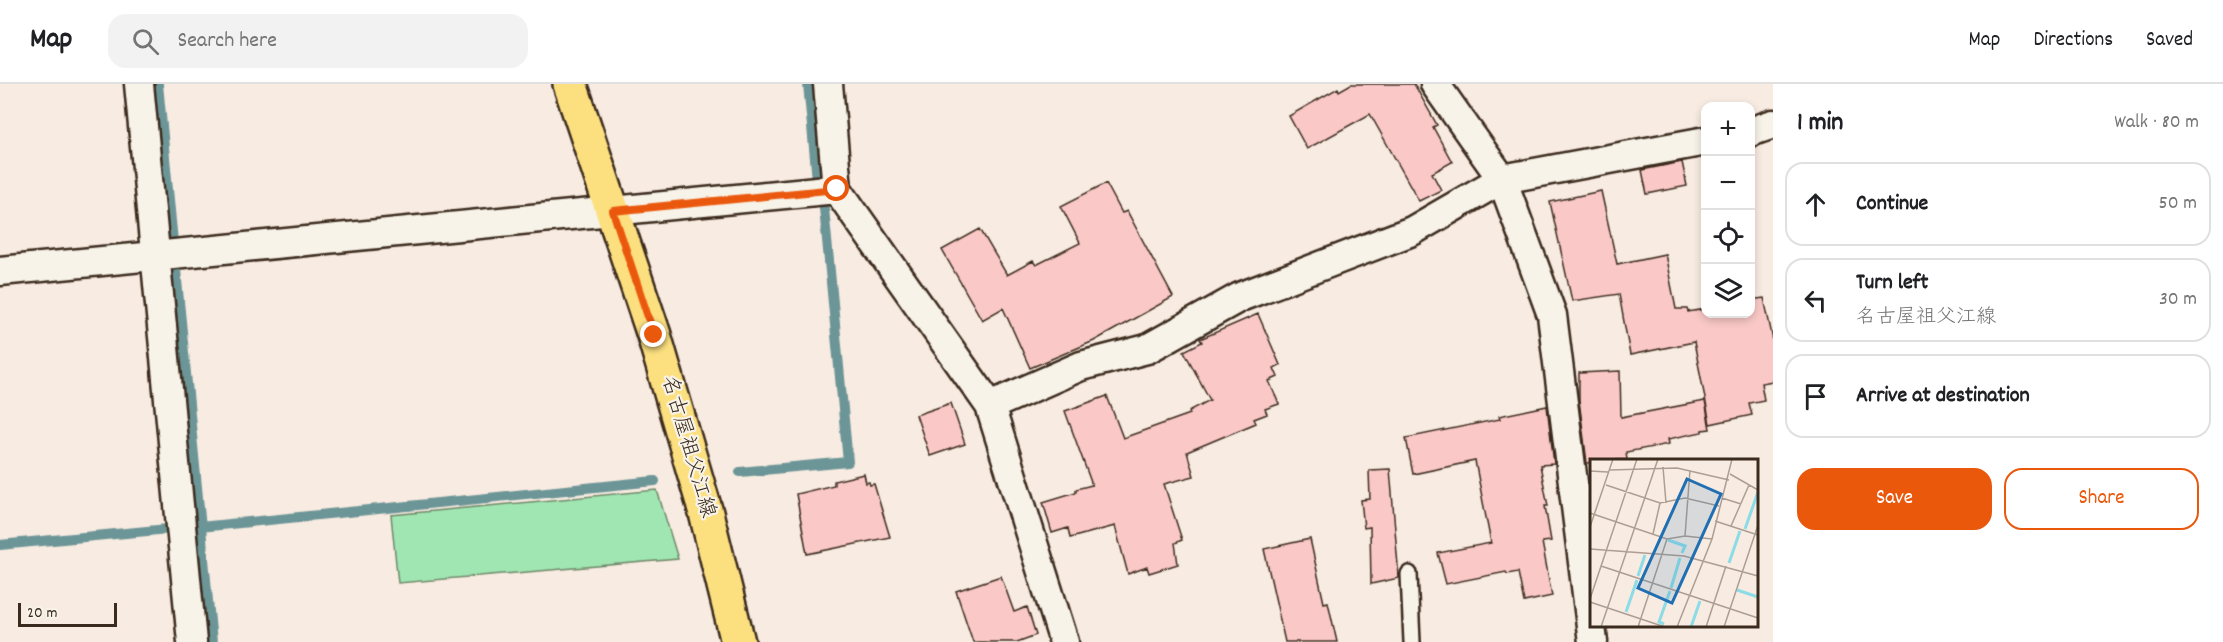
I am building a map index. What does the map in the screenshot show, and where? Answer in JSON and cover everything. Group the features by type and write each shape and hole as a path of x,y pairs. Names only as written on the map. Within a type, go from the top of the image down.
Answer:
{"main road":[{"name":"名古屋祖父江線","path":"570,84 654,335 706,513 738,642"}],"street":[{"path":"139,84 192,642"},
{"path":"828,84 837,189 990,406 1064,642"},
{"path":"1435,84 1502,179 1552,315 1590,618"},
{"path":"1755,130 1773,124"},
{"path":"990,406 1081,366 1147,349 1240,297 1412,231 1502,179 1701,142"},
{"path":"0,271 837,189"},
{"path":"1591,627 1593,642"}],"lane":[{"path":"1409,574 1412,642"}],"green space":[{"path":"657,490 678,559 398,583 391,515"}],"building":[{"path":"1351,84 1414,84 1437,125 1433,127 1452,162 1432,173 1441,190 1419,201 1370,114 1307,149 1289,116 1338,88 1339,91"},
{"path":"1682,162 1687,186 1647,194 1642,170"},
{"path":"1106,183 1122,213 1127,211 1173,297 1094,341 1030,368 1003,308 982,320 942,250 980,229 1007,275 1033,261 1036,265 1080,243 1061,206"},
{"path":"1601,191 1617,264 1665,254 1676,309 1687,309 1688,312 1701,310 1701,318 1755,318 1755,299 1764,298 1773,340 1773,381 1761,383 1764,400 1749,403 1752,415 1710,424 1694,342 1630,355 1619,294 1572,301 1550,202"},
{"path":"1258,314 1280,365 1274,368 1278,377 1269,381 1279,404 1265,409 1267,414 1254,419 1256,423 1187,452 1194,476 1164,484 1182,540 1175,543 1178,564 1149,573 1147,567 1128,574 1115,526 1070,538 1068,528 1052,533 1043,502 1092,485 1065,411 1107,396 1123,438 1190,414 1189,411 1210,400 1184,351 1202,342 1200,339"},
{"path":"1620,371 1621,417 1705,401 1710,429 1668,439 1669,444 1626,452 1627,459 1590,459 1590,463 1587,463 1579,400 1579,373"},
{"path":"951,403 965,444 930,456 916,415"},
{"path":"1547,406 1554,464 1540,465 1548,506 1545,506 1551,541 1542,542 1552,596 1524,602 1518,572 1507,574 1506,572 1446,584 1438,553 1491,543 1475,461 1413,474 1406,438 1500,419 1499,416"},
{"path":"1390,469 1399,578 1371,584 1370,527 1364,528 1361,500 1370,499 1369,470"},
{"path":"864,474 866,483 874,484 890,537 807,554 796,494 834,485 834,481"},
{"path":"1310,539 1324,603 1328,602 1337,642 1285,642 1264,549"},
{"path":"1001,576 1014,612 1027,607 1036,635 1017,642 973,642 956,591"}],"waterway":[{"path":"158,84 173,242"},
{"path":"808,84 817,180"},
{"path":"740,472 848,462 824,208"},
{"path":"176,270 212,642"},
{"path":"200,527 655,481"},
{"path":"0,545 168,529"}],"route":[{"path":"654,335 613,211 837,189"}]}
